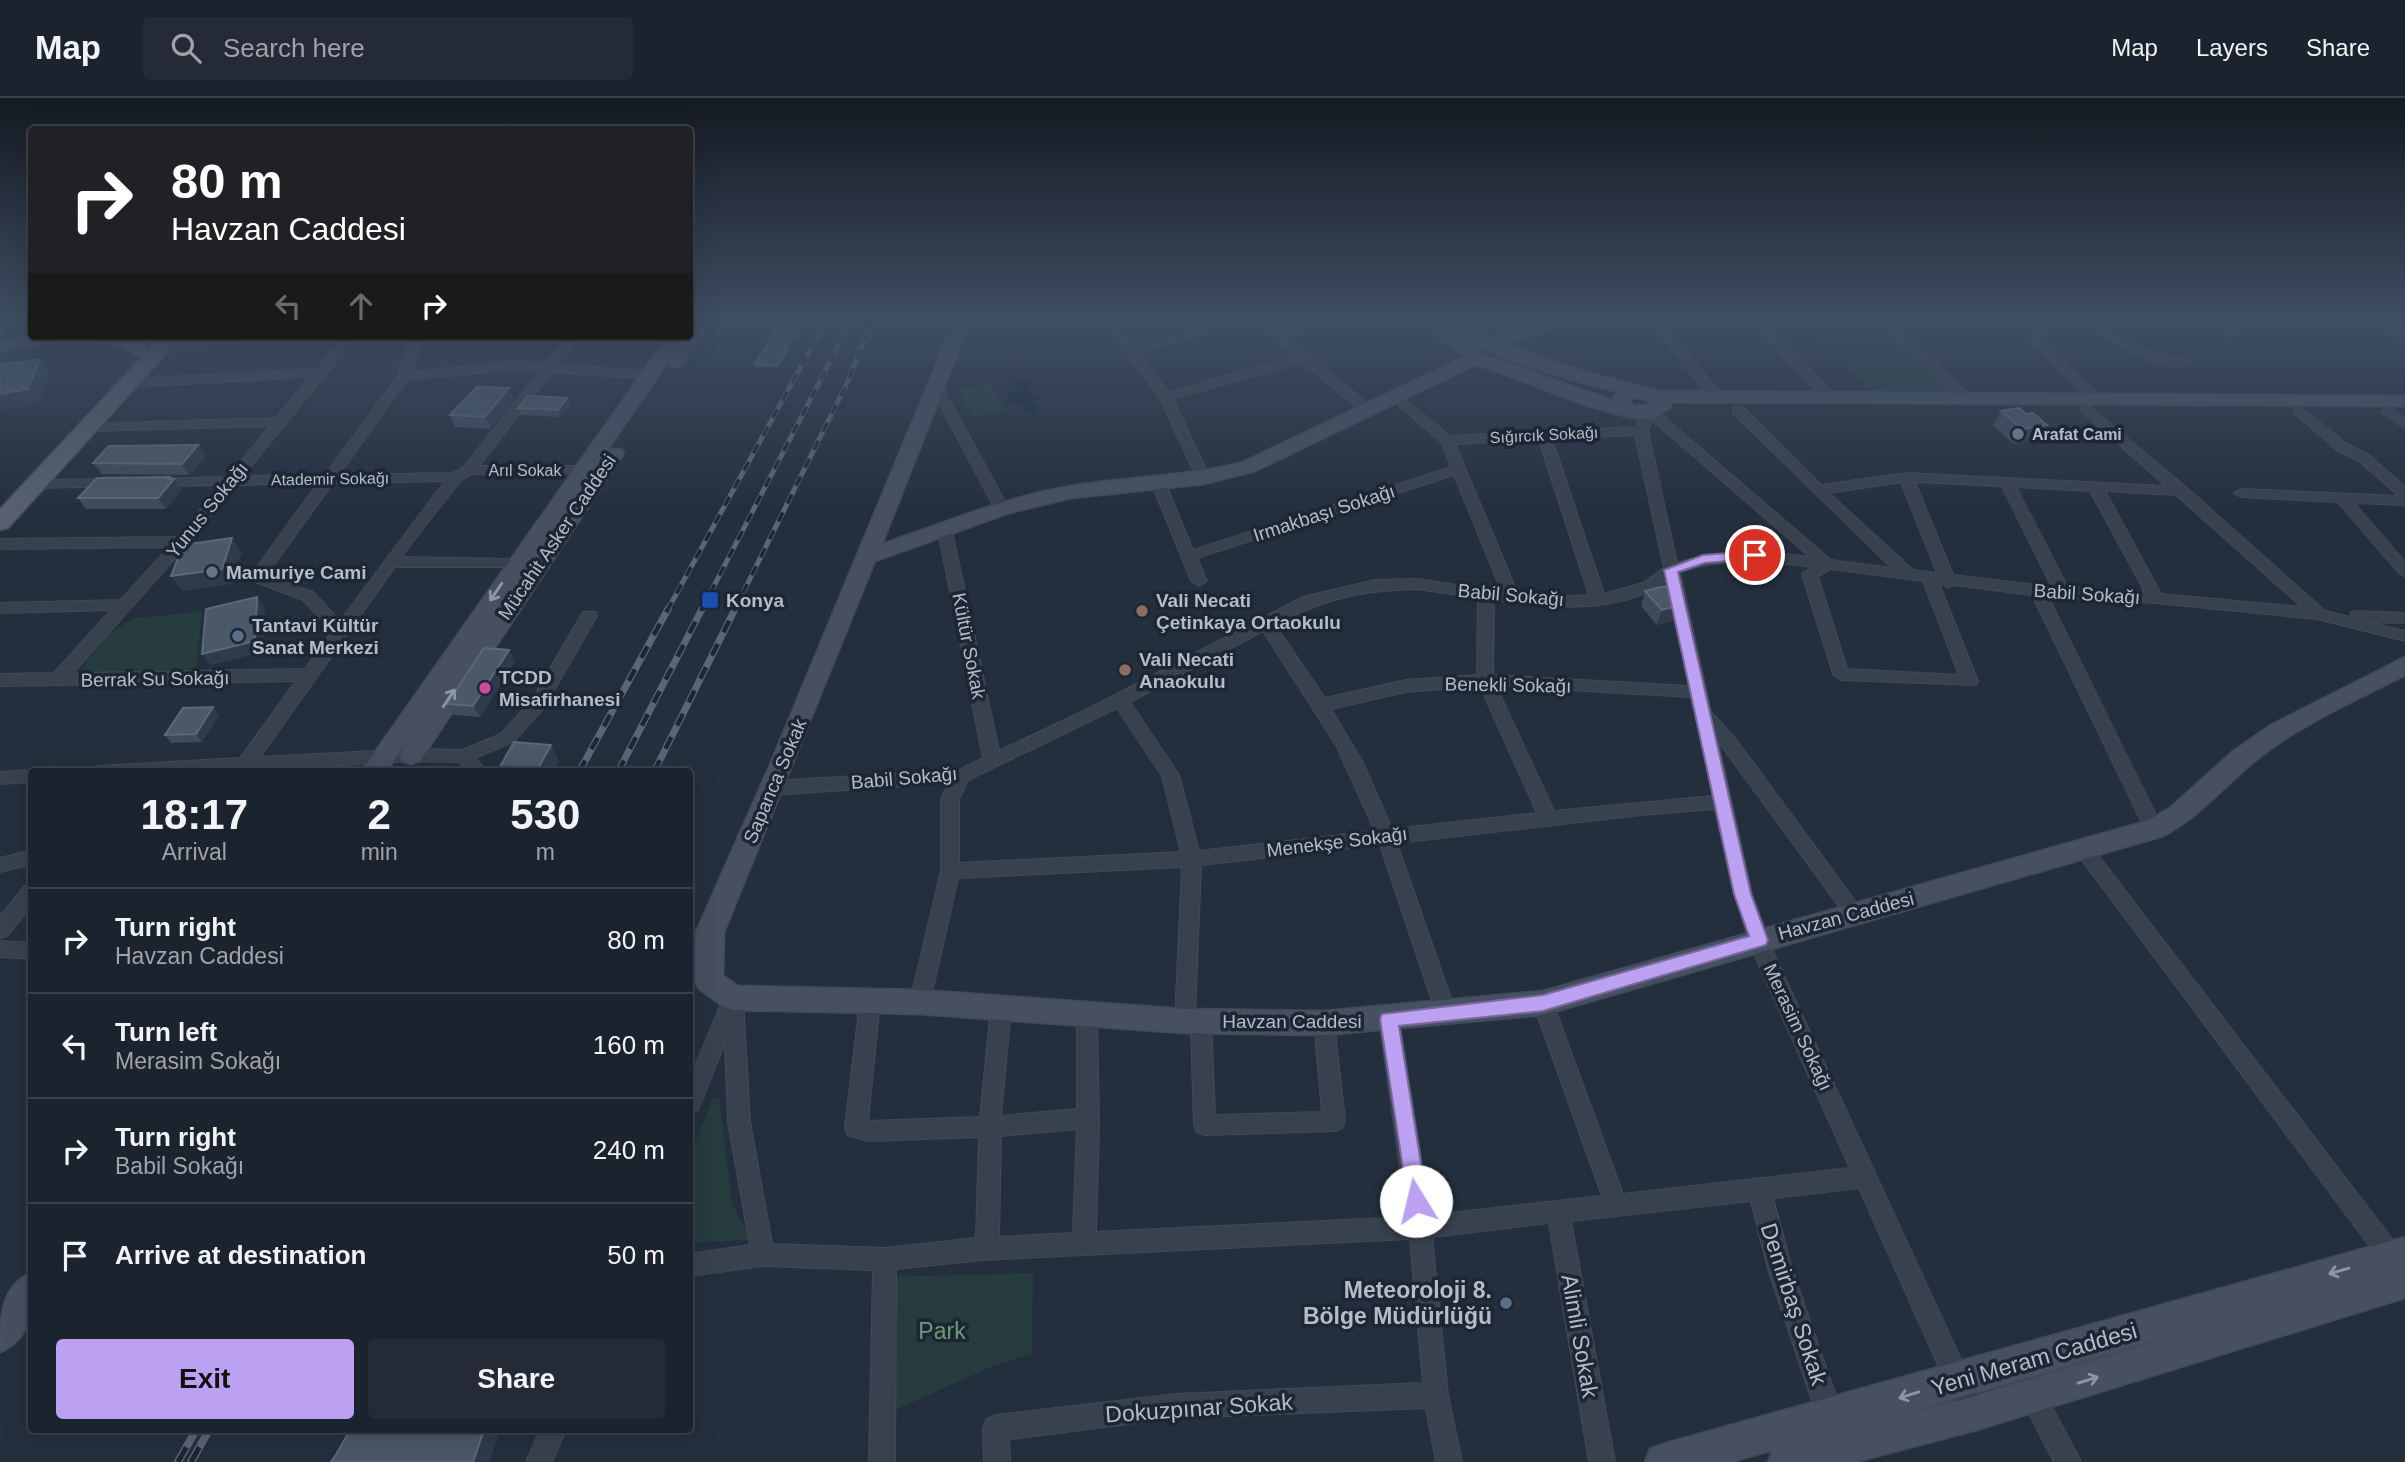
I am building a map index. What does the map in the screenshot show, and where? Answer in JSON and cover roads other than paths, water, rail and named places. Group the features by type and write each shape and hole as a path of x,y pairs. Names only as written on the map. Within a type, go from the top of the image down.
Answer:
{"main road":[{"path":"0,503 117,383"},
{"path":"0,523 129,383"}],"street":[{"path":"129,383 136,383"},
{"name":"Yunus Sokağı","path":"58,679 181,542 312,383"},
{"path":"341,631 308,596 257,578 399,383"},
{"path":"246,763 390,562 538,383"},
{"name":"Mücahit Asker Caddesi","path":"379,763 515,564 644,383"},
{"name":"Mücahit Asker Caddesi","path":"411,755 661,383"},
{"name":"Sapanca Sokak","path":"733,998 709,981 710,932 772,788 937,383"},
{"path":"1155,383 1166,397 1203,478"},
{"path":"1166,397 1215,383"},
{"path":"1335,383 1367,409"},
{"path":"866,557 1002,509 1071,492 1203,478 1248,467 1419,383"},
{"path":"1552,383 1591,401 1623,408 1620,398 1627,393 1828,565 1810,574 1841,674 1970,681 1930,579"},
{"path":"1591,383 1649,410 2405,401"},
{"path":"1705,383 1717,398"},
{"path":"1815,383 1829,398"},
{"path":"1949,383 1966,399"},
{"path":"2073,383 2182,491 2316,614 2405,618"},
{"path":"936,386 1002,509"},
{"path":"1395,395 1447,440 1513,598"},
{"path":"1649,410 1717,398 1966,399 2396,411 2405,424"},
{"name":"Sığırcık Sokağı","path":"1447,440 1545,434 1649,410"},
{"name":"Merasim Sokağı","path":"1649,410 1671,570 1743,894 1759,940 1973,1414"},
{"path":"1738,410 1910,576"},
{"path":"2299,410 2342,447 2364,458 2405,494"},
{"path":"88,427 279,422"},
{"path":"1545,434 1598,600"},
{"name":"Irmakbaşı Sokağı","path":"1189,556 1459,469"},
{"name":"Arıl Sokak","path":"463,474 581,470"},
{"name":"Atademir Sokağı","path":"35,484 463,474"},
{"path":"1818,490 1906,477 2182,491"},
{"path":"1906,477 1948,582"},
{"path":"2007,481 2063,593"},
{"path":"1158,482 1199,581"},
{"path":"2095,486 2155,598"},
{"path":"2241,493 2405,501"},
{"path":"2342,498 2405,571"},
{"name":"Kültür Sokak","path":"945,531 992,761"},
{"path":"0,544 181,542"},
{"name":"Babil Sokağı","path":"772,788 961,776 1120,699 1308,601 1375,585 1418,584 1544,603 1598,600 1648,587 1671,570 1703,559 1755,555 1948,582 2316,614 2405,636"},
{"path":"390,562 515,564"},
{"path":"2038,591 2154,829"},
{"path":"1486,595 1485,680 1549,818"},
{"path":"0,608 123,605"},
{"path":"164,768 246,763 379,763 411,755 467,764 507,738 530,713 589,616"},
{"path":"1266,623 1321,705 1354,764 1385,836 1446,1013"},
{"name":"Havzan Caddesi","path":"733,998 920,1003 1193,1021 1324,1023 1543,1003 1759,940 2085,851 2154,829 2177,819 2242,758 2295,722 2405,665"},
{"name":"Berrak Su Sokağı","path":"0,680 181,680 309,675"},
{"name":"Benekli Sokağı","path":"1321,705 1406,686 1485,680 1698,692"},
{"path":"1120,699 1170,775 1192,859 1193,1021 1205,1125 1334,1121 1324,1023"},
{"path":"1703,714 1728,741 1855,914"},
{"path":"0,778 28,776"},
{"path":"920,1003 950,871 950,799 961,776"},
{"name":"Menekşe Sokağı","path":"950,871 1192,859 1549,818 1722,802"},
{"path":"2085,851 2400,1264"},
{"path":"0,865 28,859"},
{"path":"0,930 28,896"},
{"path":"0,949 28,951"},
{"path":"693,1096 733,998"},
{"path":"733,998 739,1122 763,1255"},
{"path":"870,1001 856,1128 868,1131 990,1127 1088,1118"},
{"path":"1543,1003 1616,1204"},
{"path":"987,1248 990,1127 1000,1008"},
{"path":"1084,1243 1088,1118 1087,1014"},
{"path":"1389,1019 1420,1227 1437,1395 1449,1462"},
{"path":"693,1265 763,1255 885,1259 987,1248 1420,1227 1867,1177"},
{"name":"Demirbaş Sokak","path":"1759,1188 1780,1269 1831,1419"},
{"name":"Alimli Sokak","path":"1558,1211 1602,1462"},
{"path":"882,1462 885,1259"},
{"name":"Yeni Meram Caddesi","path":"1662,1462 1831,1419 1956,1380 2400,1264"},
{"name":"Yeni Meram Caddesi","path":"1786,1462 2034,1397 2400,1264"},
{"path":"0,1335 28,1294"},
{"name":"Dokuzpınar Sokak","path":"997,1462 996,1428 1176,1406 1437,1395"},
{"path":"2034,1397 2068,1462"},
{"path":"539,1462 552,1433"}],"water":[{"path":"1013,383 1031,383 1027,391 1041,397 1031,403 1039,407 1036,414 1021,411 1024,404 1007,402 1009,393 1018,390"}],"railway":[{"path":"667,611 792,383"},
{"path":"701,611 819,383"},
{"path":"734,611 847,383"},
{"path":"581,768 668,609"},
{"path":"620,768 702,609"},
{"path":"656,768 735,609"},
{"path":"178,1462 194,1433"},
{"path":"191,1462 207,1433"}],"place":[{"name":"Arafat Cami","path":"2018,434"},
{"name":"Mamuriye Cami","path":"212,572"},
{"name":"Konya","path":"710,600"},
{"name":"Vali Necati Çetinkaya Ortaokulu","path":"1142,611"},
{"name":"Tantavi Kültür Sanat Merkezi","path":"238,636"},
{"name":"Vali Necati Anaokulu","path":"1125,670"},
{"name":"TCDD Misafirhanesi","path":"485,688"},
{"name":"Meteoroloji 8. Bölge Müdürlüğü","path":"1506,1303"}],"park label":[{"name":"Park","path":"942,1331"}]}
